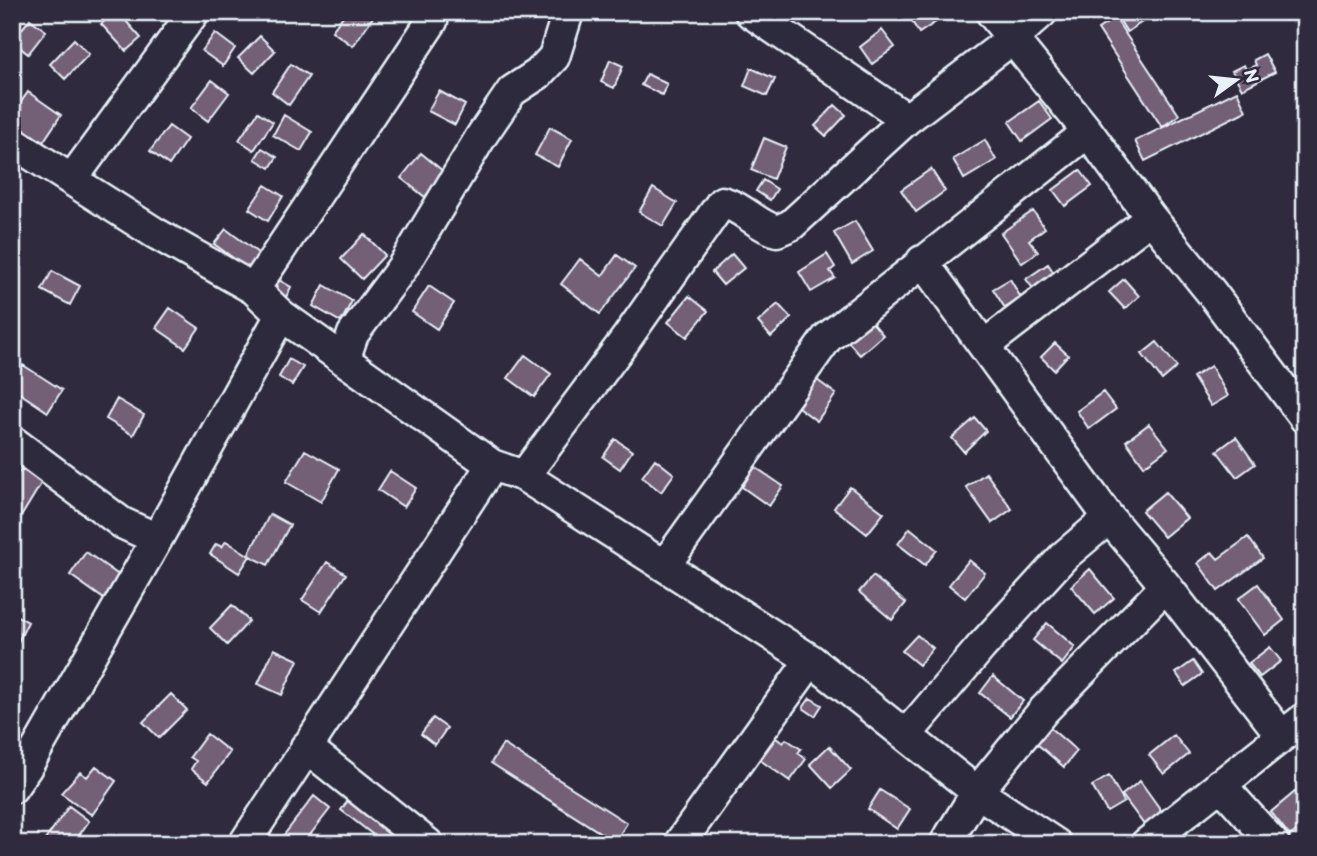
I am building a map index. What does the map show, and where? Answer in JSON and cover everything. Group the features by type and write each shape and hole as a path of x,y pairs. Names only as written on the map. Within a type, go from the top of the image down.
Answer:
{"street":[{"path":"72,178 194,12"},
{"path":"254,289 432,22 435,12"},
{"path":"344,360 353,334 402,268 504,102 512,91 538,74 554,57 568,12"},
{"path":"750,12 907,118"},
{"path":"991,12 1088,132 1150,218 1211,292 1305,418"},
{"path":"524,476 626,339 722,202 732,204 764,227 777,231 791,225 907,118 1012,39 1042,12"},
{"path":"665,565 827,338 1088,132"},
{"path":"12,142 155,233 254,289 281,315 492,465 524,476 811,660 977,792 1056,844"},
{"path":"985,345 1150,218"},
{"path":"922,261 1109,518 1293,727 1146,844"},
{"path":"12,788 158,539 281,315"},
{"path":"12,441 122,523 158,539"},
{"path":"244,844 492,465"},
{"path":"906,735 1064,556 1109,518"},
{"path":"945,844 977,792 1044,710 1167,586"},
{"path":"679,844 811,660"},
{"path":"306,747 428,844"},
{"path":"1220,784 1274,844"}],"building":[{"path":"118,12 141,38 126,51 101,24"},
{"path":"346,12 366,12 373,17 353,46 332,31"},
{"path":"906,12 930,12 936,22 919,33"},
{"path":"1126,12 1157,12 1127,32 1118,18"},
{"path":"1115,18 1179,115 1162,127 1098,29"},
{"path":"30,19 46,31 28,54 12,41"},
{"path":"882,30 895,47 872,64 860,47"},
{"path":"215,33 235,48 223,66 202,51"},
{"path":"260,36 275,51 254,73 238,58"},
{"path":"74,39 89,54 65,79 50,64"},
{"path":"1265,54 1275,72 1242,89 1232,71 1244,65 1246,70 1256,65 1254,60"},
{"path":"610,60 623,66 614,88 601,82"},
{"path":"291,64 309,76 289,105 272,92"},
{"path":"751,68 775,79 767,96 744,86"},
{"path":"647,74 667,84 662,95 641,85"},
{"path":"212,80 229,93 208,121 191,108"},
{"path":"439,91 465,105 455,125 428,111"},
{"path":"1237,91 1246,111 1145,161 1135,141"},
{"path":"28,92 61,115 43,142 12,121 12,115"},
{"path":"1039,101 1052,119 1022,141 1009,122"},
{"path":"835,105 846,115 826,136 815,126"},
{"path":"258,112 273,122 254,150 239,140"},
{"path":"284,115 312,132 301,151 273,135"},
{"path":"169,126 187,139 169,165 150,151"},
{"path":"550,127 572,139 558,167 535,155"},
{"path":"764,138 786,147 773,179 751,170"},
{"path":"985,140 996,160 964,179 953,159"},
{"path":"262,148 277,157 270,168 255,159"},
{"path":"421,153 444,172 425,197 401,178"},
{"path":"931,169 945,191 916,212 901,190"},
{"path":"1080,170 1092,186 1065,206 1053,190"},
{"path":"763,180 777,189 770,200 756,191"},
{"path":"265,185 283,196 268,221 249,209"},
{"path":"653,188 677,203 663,226 639,212"},
{"path":"1033,211 1045,228 1029,240 1038,252 1022,263 1001,233"},
{"path":"855,221 873,251 852,264 834,233"},
{"path":"226,229 262,256 251,271 214,244"},
{"path":"364,234 385,255 362,279 341,259"},
{"path":"732,254 744,268 723,285 712,272"},
{"path":"827,254 835,267 830,271 835,278 811,292 799,272"},
{"path":"617,255 635,268 600,314 561,284 580,259 602,276"},
{"path":"1048,264 1056,276 1035,291 1026,279"},
{"path":"52,271 80,286 70,305 42,290"},
{"path":"1010,279 1021,298 1005,308 993,289"},
{"path":"1124,279 1139,296 1125,309 1109,292"},
{"path":"279,280 291,287 285,299 273,292"},
{"path":"324,285 352,301 341,322 313,306"},
{"path":"429,286 454,303 437,329 412,312"},
{"path":"689,296 708,311 687,337 668,322"},
{"path":"778,304 791,318 771,337 758,322"},
{"path":"170,308 199,328 185,348 156,328"},
{"path":"866,315 883,335 860,355 842,335"},
{"path":"1157,342 1177,367 1162,380 1142,354"},
{"path":"1055,343 1068,355 1054,370 1041,357"},
{"path":"525,355 551,374 534,397 508,378"},
{"path":"289,359 303,367 292,385 279,377"},
{"path":"23,365 62,390 48,412 12,388 12,381"},
{"path":"1211,366 1228,396 1211,406 1193,377"},
{"path":"817,380 836,394 817,421 798,407"},
{"path":"1103,392 1116,409 1089,429 1077,411"},
{"path":"117,399 144,415 133,435 106,419"},
{"path":"975,418 986,431 964,452 952,438"},
{"path":"1149,424 1168,448 1144,466 1126,441"},
{"path":"1236,437 1255,464 1237,477 1217,451"},
{"path":"615,439 632,451 620,469 603,457"},
{"path":"305,450 339,469 321,502 286,482"},
{"path":"655,459 674,474 661,492 642,477"},
{"path":"755,467 783,486 769,506 742,487"},
{"path":"21,469 42,482 19,520 12,516 12,483"},
{"path":"390,471 416,488 404,507 378,490"},
{"path":"986,473 1012,509 992,523 966,487"},
{"path":"850,487 884,513 867,534 834,508"},
{"path":"1165,492 1187,518 1164,537 1142,511"},
{"path":"270,514 290,525 268,565 248,555"},
{"path":"910,528 937,550 925,565 898,544"},
{"path":"1248,537 1263,558 1218,591 1198,563 1212,552 1218,559"},
{"path":"226,541 250,556 239,573 210,554 216,544 222,547"},
{"path":"86,552 120,576 104,599 70,575"},
{"path":"969,560 985,573 965,598 949,585"},
{"path":"327,562 346,574 321,612 302,600"},
{"path":"1090,569 1114,598 1095,614 1071,586"},
{"path":"873,576 906,603 892,620 859,592"},
{"path":"1258,584 1284,620 1265,635 1238,599"},
{"path":"232,605 249,621 227,645 210,628"},
{"path":"12,613 28,622 15,648 12,646"},
{"path":"1047,623 1075,647 1062,664 1033,640"},
{"path":"917,635 933,648 919,665 902,651"},
{"path":"1270,647 1281,661 1260,677 1249,663"},
{"path":"274,649 298,660 282,695 258,684"},
{"path":"1193,661 1202,674 1185,686 1176,673"},
{"path":"993,676 1023,701 1010,717 980,693"},
{"path":"171,694 187,710 159,738 143,722"},
{"path":"810,698 822,705 815,716 803,708"},
{"path":"433,718 447,728 435,745 421,734"},
{"path":"1049,727 1077,751 1064,767 1036,743"},
{"path":"207,734 230,752 208,782 191,769 196,761 190,757"},
{"path":"1174,735 1189,754 1164,774 1149,755"},
{"path":"776,738 783,743 786,739 801,749 798,753 806,759 790,781 760,760"},
{"path":"503,744 627,823 615,842 491,763"},
{"path":"829,746 851,770 832,788 810,764"},
{"path":"96,766 116,781 92,815 61,793 80,772 87,777"},
{"path":"1109,776 1124,802 1107,812 1092,786"},
{"path":"1140,781 1163,813 1145,826 1122,795"},
{"path":"880,790 910,809 897,829 868,809"},
{"path":"1296,791 1305,802 1305,824 1290,836 1271,812"},
{"path":"353,794 418,844 385,844 341,810"},
{"path":"314,796 330,809 303,844 277,844"},
{"path":"69,806 89,821 73,844 50,844 45,840"}]}
